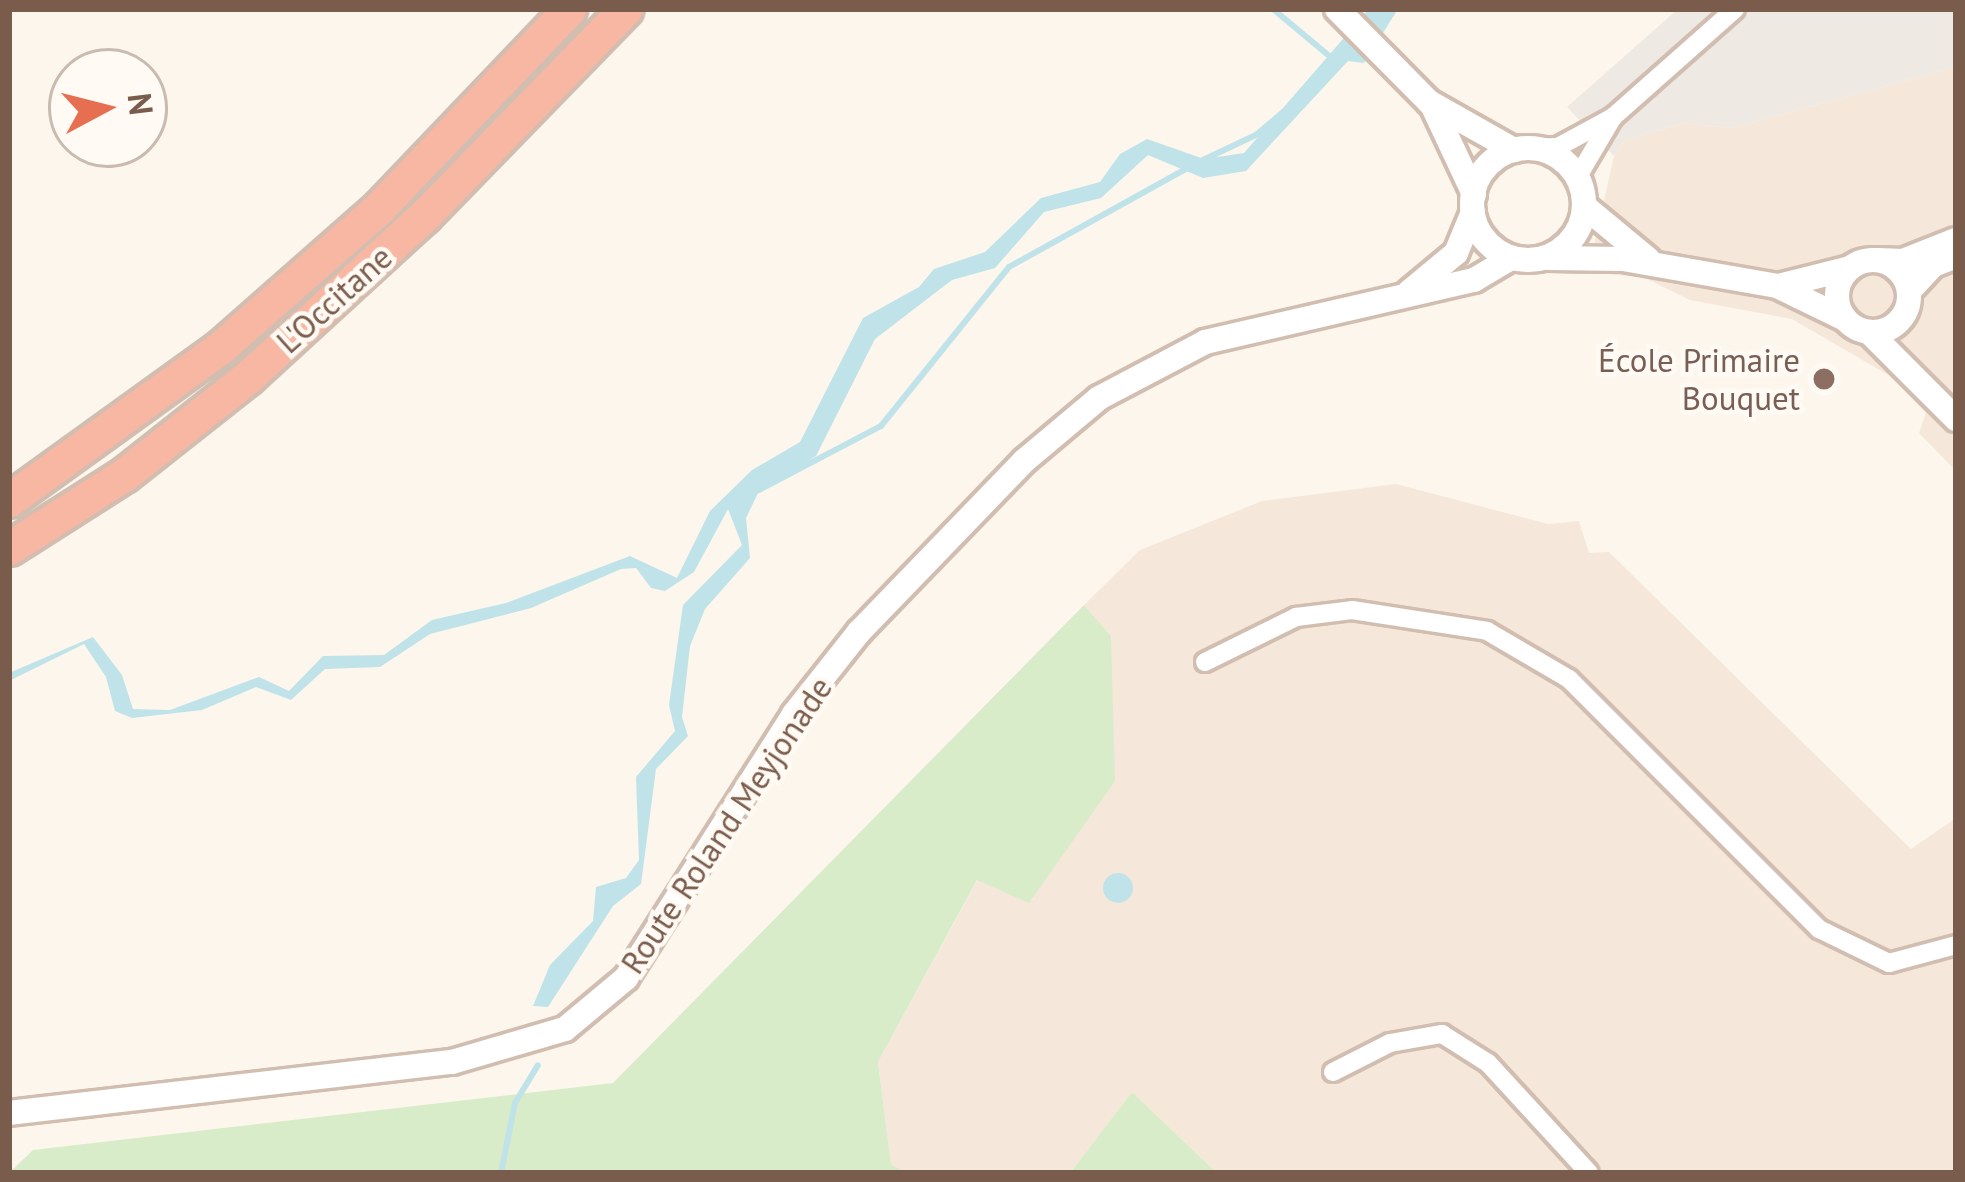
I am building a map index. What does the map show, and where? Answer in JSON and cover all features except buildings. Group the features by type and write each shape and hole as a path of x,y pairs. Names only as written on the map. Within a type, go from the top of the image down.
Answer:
{"highway":[{"name":"L'Occitane","path":"9,500 91,448 238,332 379,208 569,9"},
{"name":"L'Occitane","path":"9,548 124,474 248,377 424,216 625,9"}],"main road":[{"path":"1343,15 1430,102 1521,149 1557,156 1577,178 1584,206 1573,238 1546,258"},
{"path":"1430,102 1485,240 1511,258 1660,267 1777,286 1808,282 1876,260 1903,260 1956,240"},
{"path":"1473,203 1488,166 1521,149"},
{"name":"Route Roland Meyjonade","path":"1408,294 1456,253 1473,203"},
{"path":"1584,206 1660,267"},
{"path":"1956,256 1933,265 1909,291 1902,317 1923,369 1956,397"},
{"name":"Route Roland Meyjonade","path":"9,1113 452,1062 565,1029 626,978 794,714 859,632 1024,461 1099,398 1205,342 1474,280 1511,258"},
{"path":"1876,260 1898,270 1909,291"},
{"path":"1845,319 1837,298 1850,268"},
{"path":"1777,286 1869,332 1956,419"},
{"path":"1869,332 1902,317"}],"street":[{"path":"1521,149 1558,147 1613,117 1735,9"},
{"path":"1577,178 1613,117"},
{"path":"1205,662 1296,617 1352,610 1487,631 1570,679 1819,929 1888,963 1956,945"},
{"path":"1333,1072 1390,1043 1442,1034 1489,1063 1589,1173"}],"shaded area":[{"path":"1678,9 1956,9 1956,67 1731,128 1684,123 1625,140 1614,156 1567,107"},
{"path":"1956,67 1956,471 1919,433 1926,413 1890,376 1792,319 1690,300 1645,278 1588,272 1614,156 1625,140 1684,123 1731,128"},
{"path":"1396,484 1548,524 1579,521 1589,553 1609,552 1911,849 1956,818 1956,1173 1217,1173 1132,1092 1070,1173 907,1173 891,1164 878,1062 1111,636 1084,605 1140,550 1262,501"}],"green space":[{"path":"1084,605 1111,636 1115,781 1029,903 977,880 878,1062 891,1164 907,1173 9,1173 33,1150 613,1083"},
{"path":"1132,1092 1217,1173 1070,1173"}],"water":[{"path":"1369,9 1398,9 1364,63 1348,61 1246,171 1203,178 1148,155 1101,198 1044,212 995,268 952,280 875,339 816,456 759,491 746,518 750,558 705,609 690,646 682,717 688,736 656,769 641,884 613,906 548,1007 533,1006 550,965 593,921 596,887 626,878 639,860 636,777 675,731 669,705 683,605 742,545 728,509 694,572 665,591 651,588 636,568 621,569 531,608 430,634 380,667 325,669 291,700 256,687 202,710 132,718 115,711 106,677 84,644 9,681 9,673 93,637 122,675 133,709 170,710 259,677 289,691 323,656 384,655 432,620 506,603 630,556 677,578 710,511 752,470 800,442 863,318 919,287 934,269 985,252 1041,198 1100,182 1120,154 1147,139 1204,159 1244,153"},
{"path":"1118,873 1133,888 1118,903 1103,888"}],"waterway":[{"path":"1273,9 1334,60"},
{"path":"1203,160 1256,135 1288,108"},
{"path":"759,490 881,426 1009,267 1191,166"},
{"path":"501,1173 515,1103 538,1065"}],"place":[{"name":"École Primaire Bouquet","path":"1824,379"}]}
